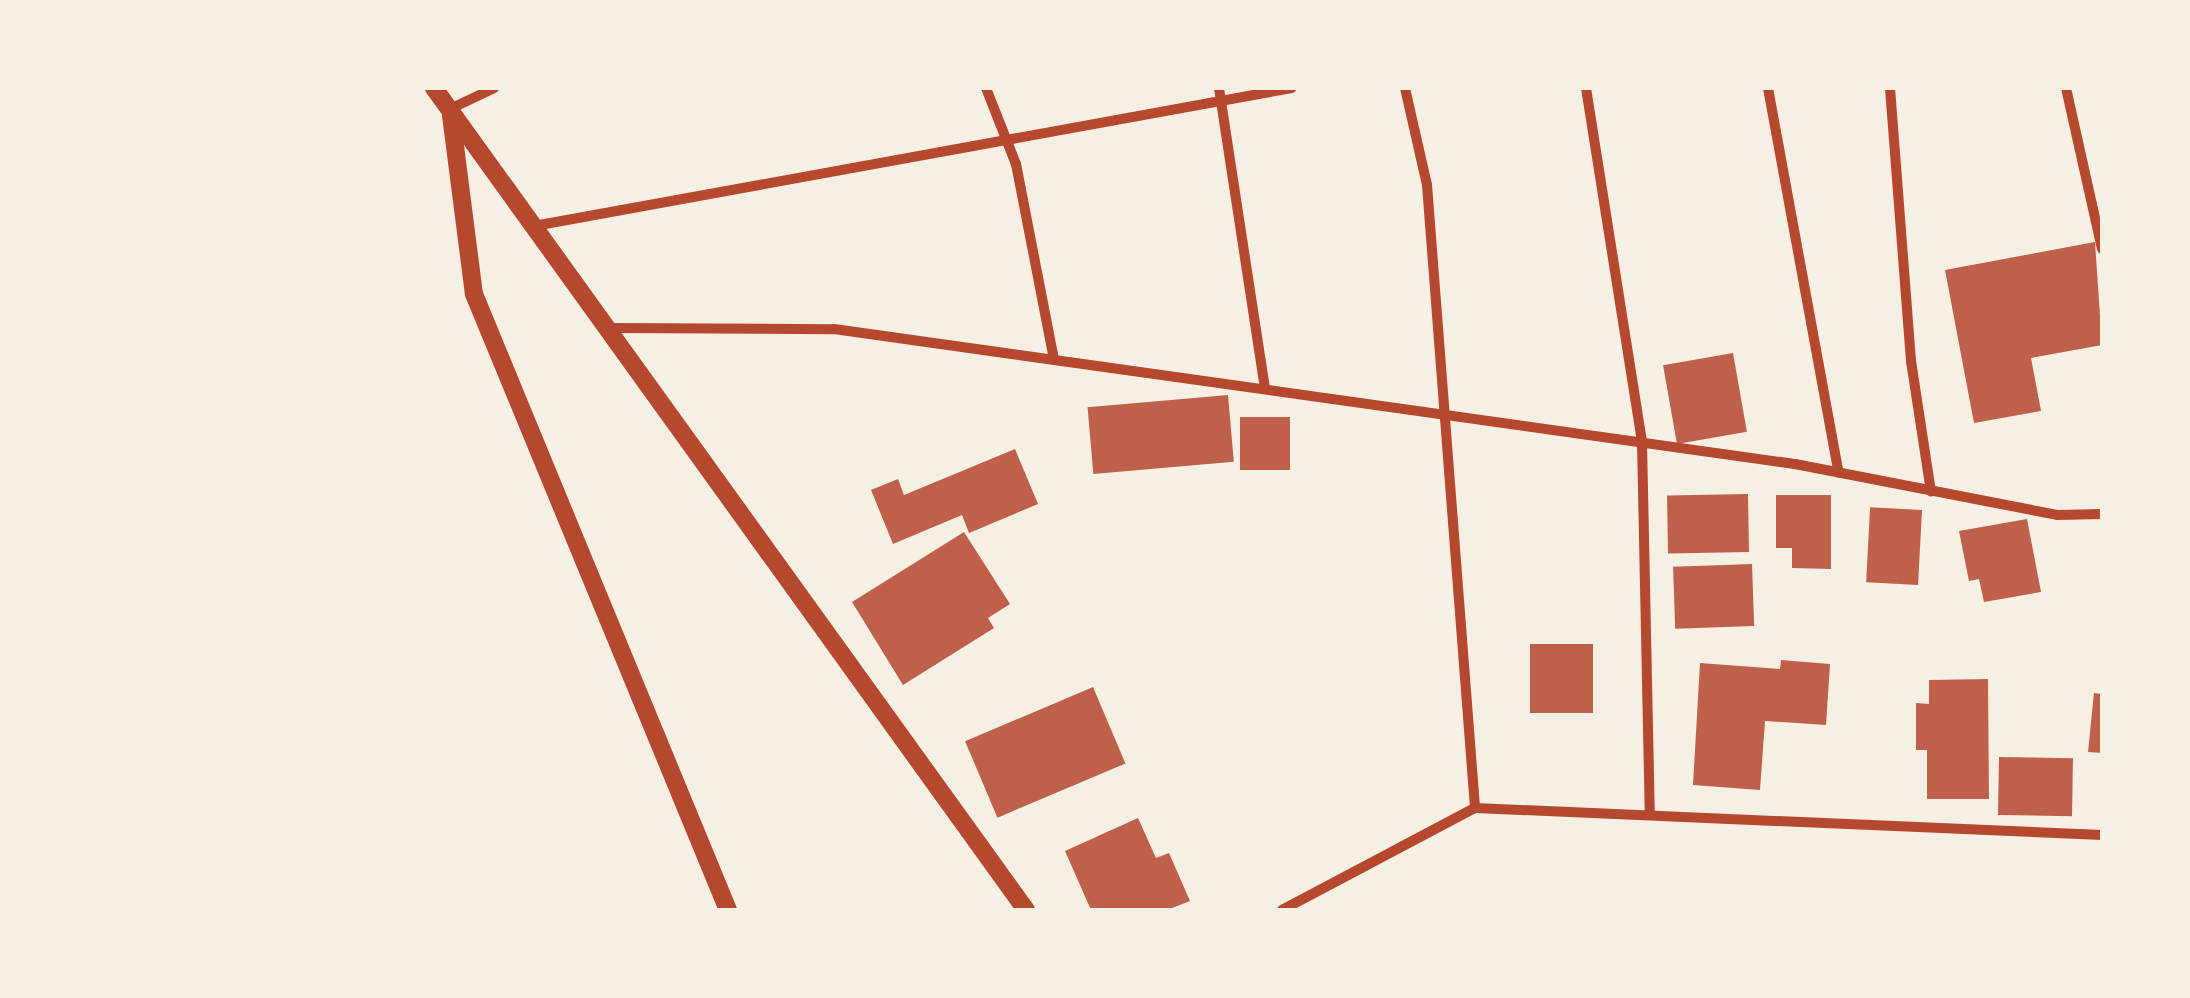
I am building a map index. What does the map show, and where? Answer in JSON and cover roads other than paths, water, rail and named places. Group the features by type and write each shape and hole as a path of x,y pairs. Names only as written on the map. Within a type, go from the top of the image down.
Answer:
{"street":[{"path":"434,88 1026,910"},
{"path":"450,109 494,88"},
{"path":"986,88 1016,164 1054,359"},
{"path":"1219,88 1265,388"},
{"path":"534,226 1292,88"},
{"path":"1405,88 1427,185 1449,415 1474,808"},
{"path":"1586,88 1642,442 1650,811"},
{"path":"1768,88 1839,473"},
{"path":"1890,88 1910,360 1931,491"},
{"path":"2066,88 2102,249"},
{"path":"450,109 474,294 728,910"},
{"path":"608,328 834,329 1642,442 1839,473 2057,516 2102,514"},
{"path":"1282,910 1474,808 1650,811 2102,835"}]}
